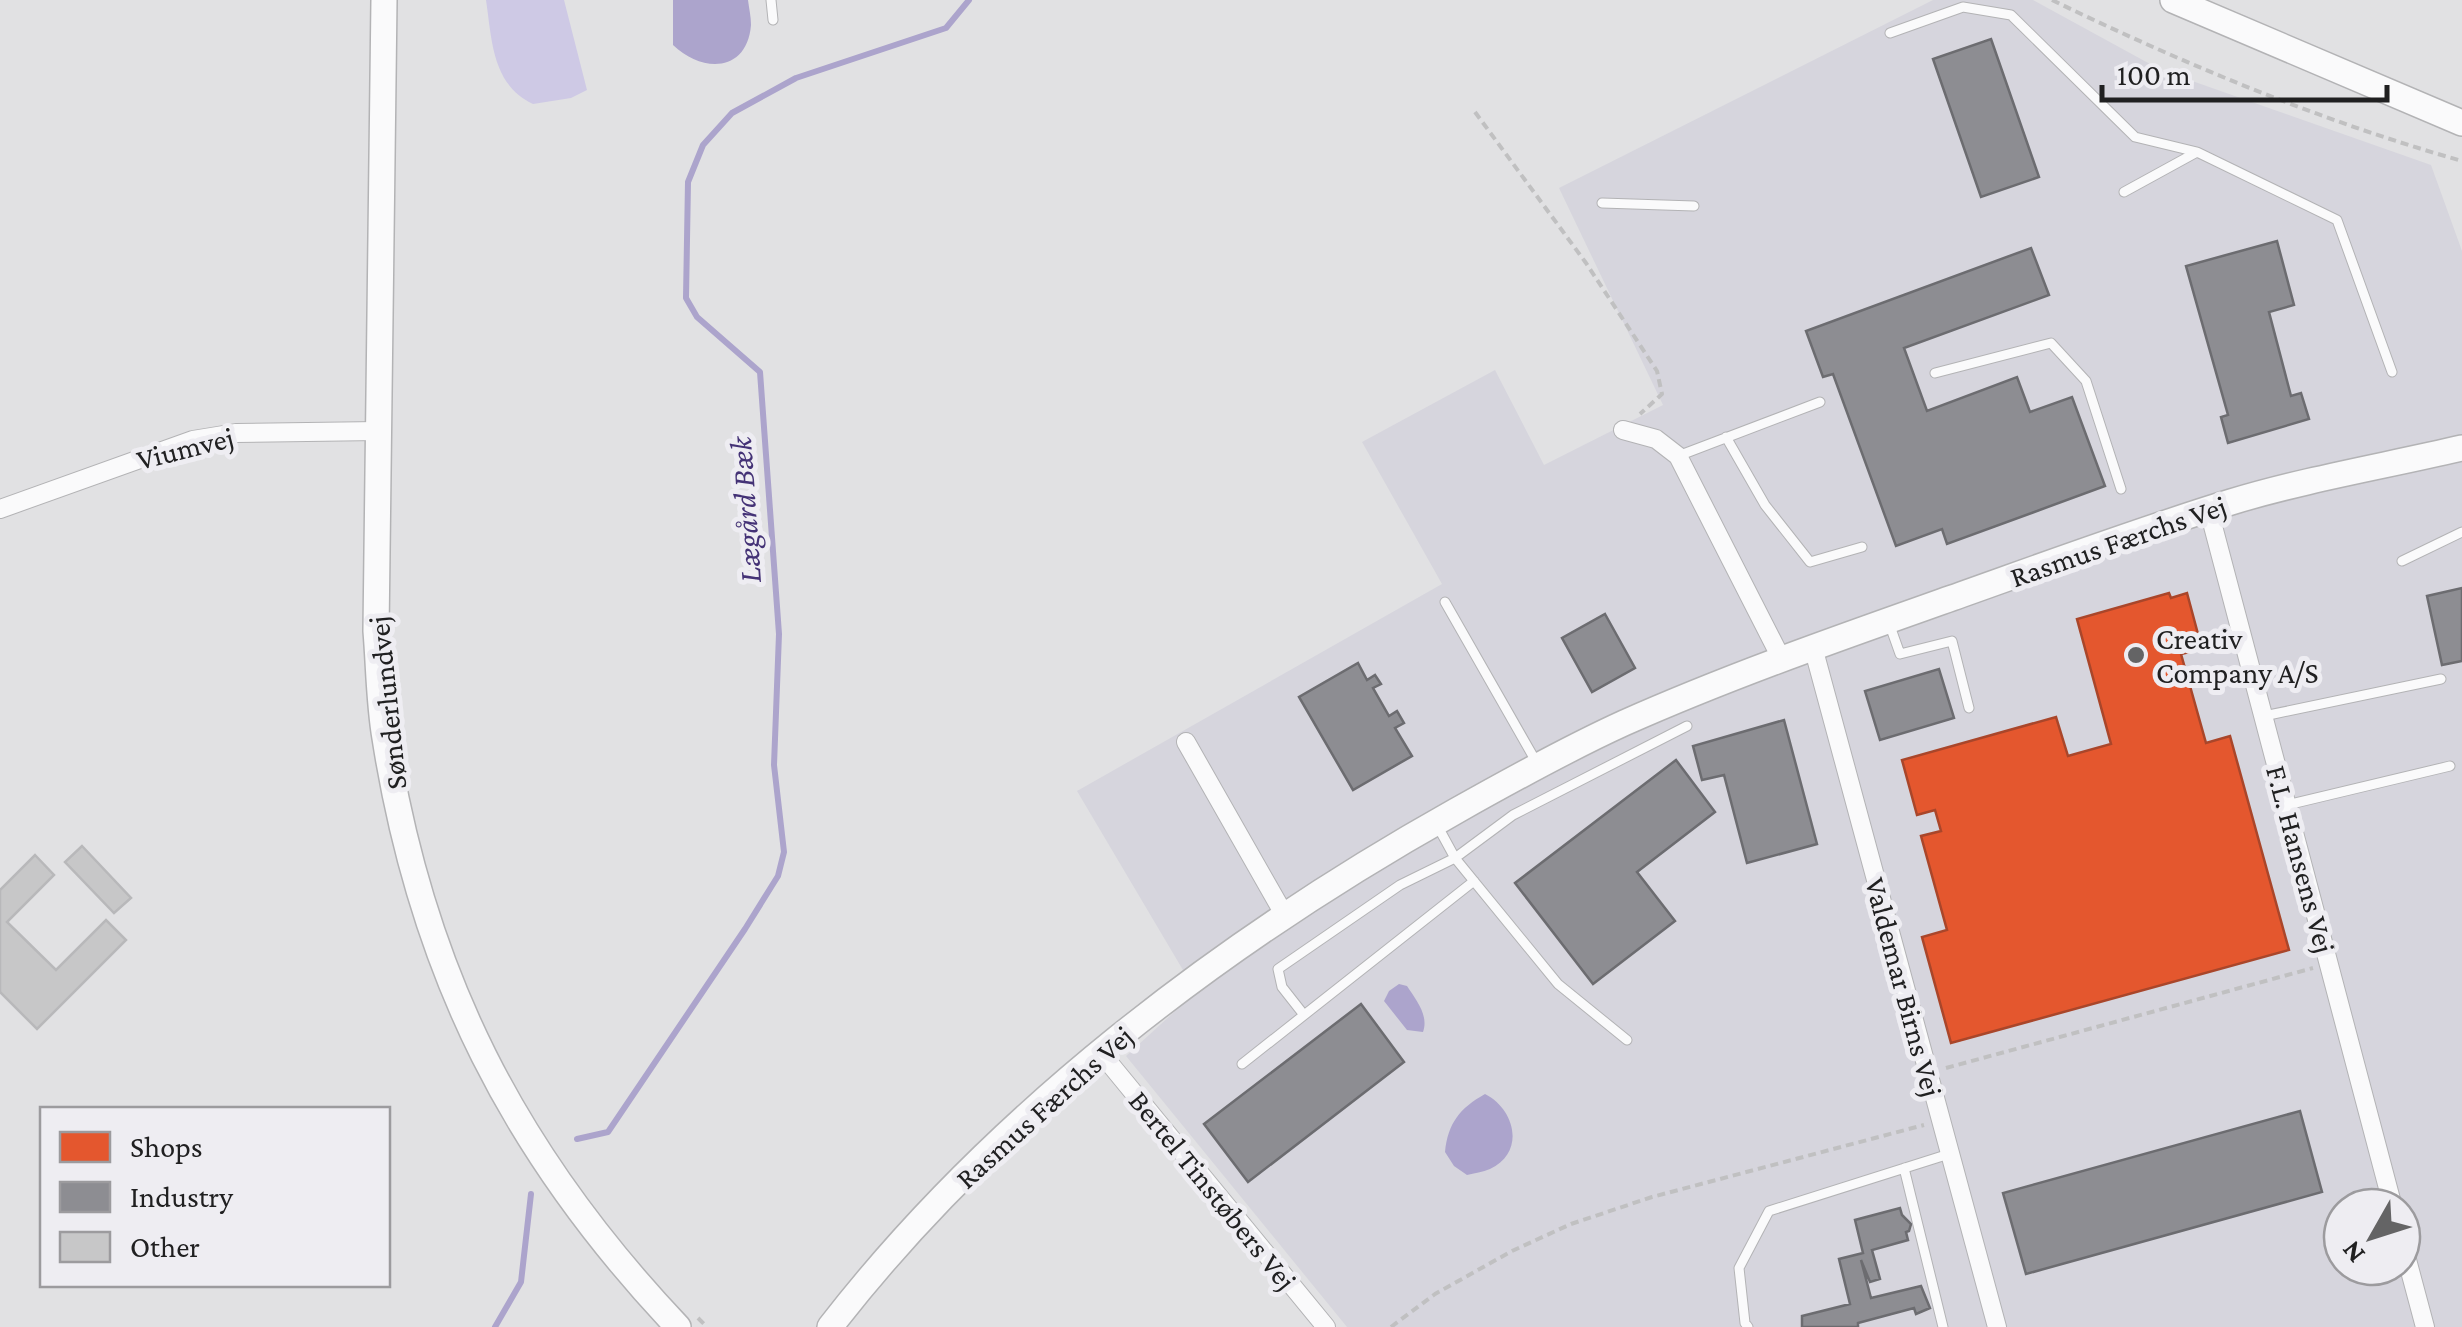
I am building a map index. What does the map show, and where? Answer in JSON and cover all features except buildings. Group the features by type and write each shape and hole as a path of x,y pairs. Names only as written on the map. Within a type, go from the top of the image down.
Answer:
{"street":[{"name":"Sønderlundvej","path":"384,0 376,632 384,735 408,853 439,958 469,1030 511,1110 542,1160 607,1248 686,1320"},
{"path":"2173,0 2462,123"},
{"path":"1623,430 1656,440 1678,456 1781,658"},
{"name":"Viumvej","path":"0,509 192,440 236,433 378,431"},
{"name":"Rasmus Færchs Vej","path":"830,1327 954,1187 1101,1053 1214,964 1285,916 1402,840 1538,766 1636,718 1781,658 1888,620 2209,511 2353,471 2462,448"},
{"name":"F.L. Hansens Vej","path":"2209,511 2388,1187"},
{"name":"Valdemar Birns Vej","path":"1813,646 1996,1327"},
{"path":"1186,742 1285,916"},
{"name":"Bertel Tinstøbers Vej","path":"1101,1053 1326,1327"},
{"path":"2414,1287 2425,1327"}],"lane":[{"path":"771,0 773,20"},
{"path":"1890,33 1963,7 2011,15 2135,136 2197,152 2337,220 2392,372"},
{"path":"2124,192 2197,152"},
{"path":"1602,203 1694,206"},
{"path":"1935,374 2050,343 2086,381 2122,489"},
{"path":"1678,456 1820,402"},
{"path":"1726,438 1765,505 1810,562 1862,547"},
{"path":"2402,562 2462,532"},
{"path":"1445,602 1538,766"},
{"path":"1888,620 1900,654 1952,641 1968,708"},
{"path":"2264,716 2441,678"},
{"path":"1304,1015 1282,987 1278,969 1400,884 1455,858 1512,815 1686,726"},
{"path":"2287,806 2450,766"},
{"path":"1435,823 1455,858 1558,984 1627,1040"},
{"path":"1242,1064 1474,881"},
{"path":"1748,1327 1740,1268 1768,1211 1949,1154"},
{"path":"1904,1168 1943,1327"}],"path":[{"path":"2052,0 2276,98 2462,160"},
{"path":"1475,112 1586,263 1656,371 1662,394 1623,430"},
{"path":"1927,1073 2328,964"},
{"path":"1391,1327 1435,1294 1571,1224 1652,1197 1940,1122"},
{"path":"686,1320 707,1327"}],"shaded area":[{"path":"486,0 564,0 587,90 571,98 533,104 519,96 496,60"},
{"path":"673,0 748,0 751,25 741,52 732,60 709,64 673,45"},
{"path":"1933,0 2033,0 2161,70 2431,165 2462,251 2462,1327 1347,1327 1126,1056 1196,992 1077,791 1442,584 1362,442 1495,370 1544,465 1663,405 1559,188"},
{"path":"1399,984 1407,986 1421,1008 1423,1032 1407,1030 1384,1001"},
{"path":"1485,1094 1504,1110 1512,1142 1501,1162 1467,1175 1454,1166 1445,1152 1449,1133 1457,1117"}],"waterway":[{"name":"Lægård Bæk","path":"577,1139 608,1132 745,929 778,876 784,852 774,765 779,634 760,372 697,317 686,298 688,182 703,145 732,113 796,78 946,28 969,0"},
{"name":"Lægård Bæk","path":"495,1327 521,1282 531,1194"}],"place":[{"name":"Creativ Company A/S","path":"2136,655"}]}
